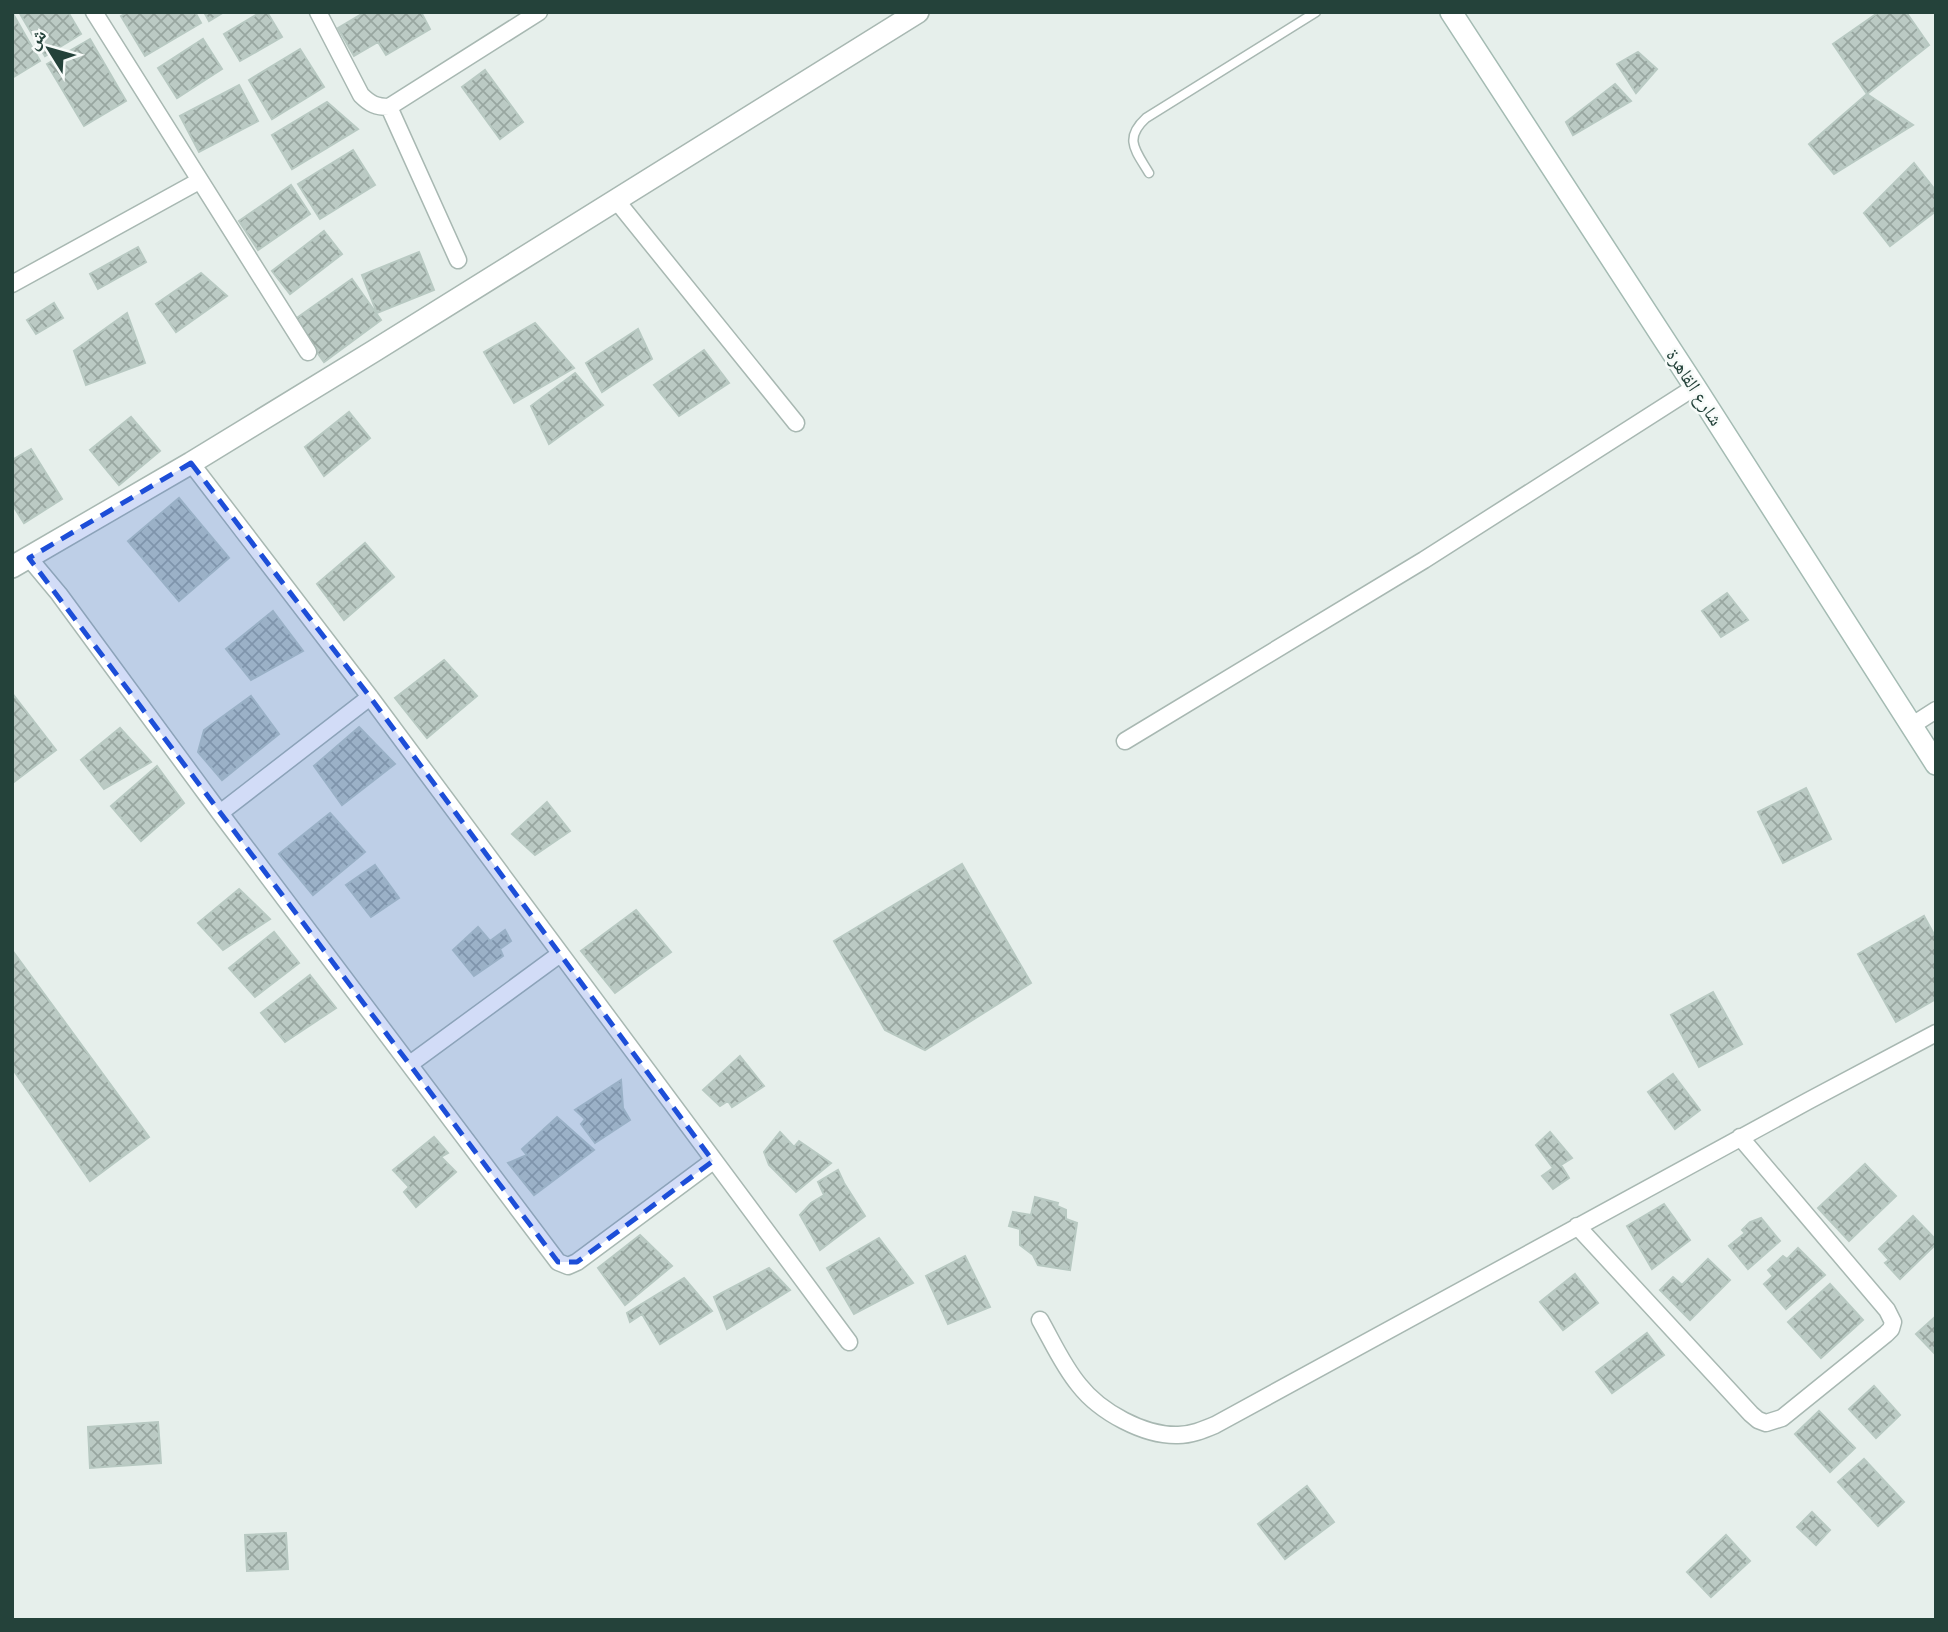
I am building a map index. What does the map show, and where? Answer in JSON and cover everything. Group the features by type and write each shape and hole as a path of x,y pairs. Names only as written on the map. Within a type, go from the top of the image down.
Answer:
{"street":[{"path":"318,12 362,95 378,107 389,107 539,12"},
{"path":"713,1161 577,1262 563,1265 555,1258 220,813 59,594 20,562 191,463 918,12"},
{"name":"شارع القاهرة","path":"1451,12 1936,764"},
{"path":"95,13 308,352"},
{"path":"389,107 458,260"},
{"path":"12,284 199,181"},
{"path":"616,200 796,423"},
{"path":"1125,741 1424,559 1695,387"},
{"path":"191,463 370,697 849,1342"},
{"path":"220,813 370,697"},
{"path":"1911,726 1936,710"},
{"path":"410,1064 560,954"},
{"path":"1040,1320 1078,1384 1100,1405 1141,1428 1175,1435 1187,1434 1215,1425 1936,1033"},
{"path":"1577,1226 1751,1414 1766,1423 1782,1418 1886,1334 1893,1322 1887,1310 1740,1138"}],"lane":[{"path":"1149,173 1132,140 1134,132 1146,118 1316,12"}],"highlighted area":[{"path":"191,463 370,697 713,1161 577,1262 558,1262 29,558"}],"building":[{"path":"12,12 40,61 12,78"},
{"path":"19,12 68,12 81,34 45,56"},
{"path":"128,12 195,12 201,23 145,56 121,16"},
{"path":"204,12 224,12 209,21"},
{"path":"261,12 267,12 282,37 240,61 224,34"},
{"path":"365,12 421,12 430,29 386,55 378,42 354,56 338,28"},
{"path":"1879,12 1906,12 1929,45 1867,94 1833,44"},
{"path":"90,39 126,101 84,126 47,64"},
{"path":"203,39 222,69 177,98 158,68"},
{"path":"300,49 324,87 272,119 249,80"},
{"path":"1638,52 1657,69 1636,93 1617,64"},
{"path":"485,70 523,122 500,139 462,87"},
{"path":"1615,84 1631,101 1573,135 1566,122"},
{"path":"239,85 258,121 199,152 180,116"},
{"path":"1867,94 1913,125 1834,174 1809,144"},
{"path":"327,102 358,129 292,169 272,135"},
{"path":"353,150 375,185 320,219 298,184"},
{"path":"1914,163 1936,191 1936,211 1890,246 1864,213"},
{"path":"291,185 310,214 258,250 239,221"},
{"path":"324,231 342,254 290,294 272,271"},
{"path":"138,247 146,262 98,289 90,274"},
{"path":"419,252 434,290 377,313 362,275"},
{"path":"201,273 227,296 176,332 156,304"},
{"path":"352,279 381,320 324,362 294,320"},
{"path":"54,303 63,318 36,334 27,320"},
{"path":"127,313 145,363 86,385 74,351"},
{"path":"535,323 574,368 514,403 484,352"},
{"path":"638,329 652,359 602,392 586,363"},
{"path":"704,350 729,383 679,416 654,385"},
{"path":"575,373 603,405 549,444 531,406"},
{"path":"349,412 370,438 324,476 305,447"},
{"path":"131,417 160,451 119,485 90,450"},
{"path":"31,449 62,499 24,523 12,504 12,460"},
{"path":"179,498 229,558 179,601 128,541"},
{"path":"365,543 394,577 344,620 317,584"},
{"path":"1727,593 1748,620 1721,637 1702,611"},
{"path":"273,611 303,651 251,680 226,649"},
{"path":"444,660 477,696 427,738 395,698"},
{"path":"12,693 56,750 14,782 12,780"},
{"path":"251,696 279,734 222,780 198,752 204,730"},
{"path":"359,727 395,764 342,805 314,766"},
{"path":"120,728 151,762 104,789 81,760"},
{"path":"157,766 184,803 141,841 111,806"},
{"path":"1806,788 1831,839 1783,863 1758,812"},
{"path":"547,802 570,831 535,855 512,834"},
{"path":"330,813 365,852 313,895 279,854"},
{"path":"962,864 1031,983 925,1050 885,1030 834,941"},
{"path":"375,865 399,898 371,917 346,885"},
{"path":"239,889 270,919 223,950 198,923"},
{"path":"636,910 671,952 615,993 581,951"},
{"path":"1924,916 1936,938 1936,999 1896,1022 1858,954"},
{"path":"478,927 490,941 505,930 511,941 500,949 503,956 474,976 453,950"},
{"path":"274,932 299,963 255,997 229,968"},
{"path":"12,950 149,1137 90,1181 12,1068"},
{"path":"310,975 336,1008 285,1042 261,1013"},
{"path":"1713,992 1742,1044 1699,1067 1671,1015"},
{"path":"740,1056 764,1086 732,1107 728,1101 720,1106 703,1090"},
{"path":"1673,1074 1700,1110 1675,1129 1648,1092"},
{"path":"621,1080 623,1108 630,1120 595,1143 581,1124 585,1119 575,1110"},
{"path":"557,1117 594,1150 534,1195 508,1163 527,1155 522,1149"},
{"path":"780,1132 794,1147 799,1141 831,1163 796,1192 769,1165 764,1152"},
{"path":"1550,1132 1572,1158 1561,1165 1569,1178 1553,1189 1542,1176 1553,1168 1536,1145"},
{"path":"434,1137 448,1153 441,1157 456,1172 416,1207 404,1192 409,1187 393,1170"},
{"path":"1865,1164 1896,1196 1849,1241 1818,1208"},
{"path":"838,1170 865,1216 820,1250 800,1215 811,1203 824,1195 818,1182"},
{"path":"1035,1197 1058,1203 1057,1206 1066,1210 1066,1219 1077,1223 1070,1270 1038,1265 1033,1255 1020,1245 1020,1229 1009,1226 1013,1212 1031,1215"},
{"path":"1664,1204 1690,1240 1652,1269 1627,1226"},
{"path":"1913,1216 1936,1240 1936,1244 1900,1279 1885,1263 1889,1260 1879,1249"},
{"path":"1761,1218 1780,1241 1748,1269 1729,1246 1745,1233 1742,1230 1750,1222"},
{"path":"640,1235 672,1266 625,1305 598,1268"},
{"path":"879,1238 913,1283 854,1314 827,1268"},
{"path":"1798,1248 1825,1275 1786,1309 1764,1284 1773,1276 1768,1270 1783,1256 1787,1259"},
{"path":"965,1256 990,1307 948,1324 926,1276"},
{"path":"1708,1259 1730,1280 1690,1320 1660,1290 1673,1277 1682,1285"},
{"path":"769,1268 790,1290 727,1329 714,1297"},
{"path":"1575,1274 1598,1303 1563,1330 1540,1302"},
{"path":"684,1278 712,1311 660,1344 642,1314 630,1322 627,1313"},
{"path":"1830,1284 1863,1320 1821,1358 1788,1322"},
{"path":"1936,1316 1936,1355 1916,1334"},
{"path":"1647,1333 1664,1355 1612,1393 1596,1372"},
{"path":"1874,1386 1900,1415 1876,1438 1849,1409"},
{"path":"1819,1411 1855,1448 1830,1472 1795,1434"},
{"path":"158,1422 161,1463 90,1468 88,1427"},
{"path":"1864,1459 1904,1502 1878,1526 1838,1482"},
{"path":"1307,1486 1334,1522 1285,1559 1258,1524"},
{"path":"1812,1512 1830,1530 1816,1545 1797,1527"},
{"path":"286,1533 288,1569 247,1571 245,1535"},
{"path":"1726,1535 1750,1561 1711,1597 1687,1572"}]}
